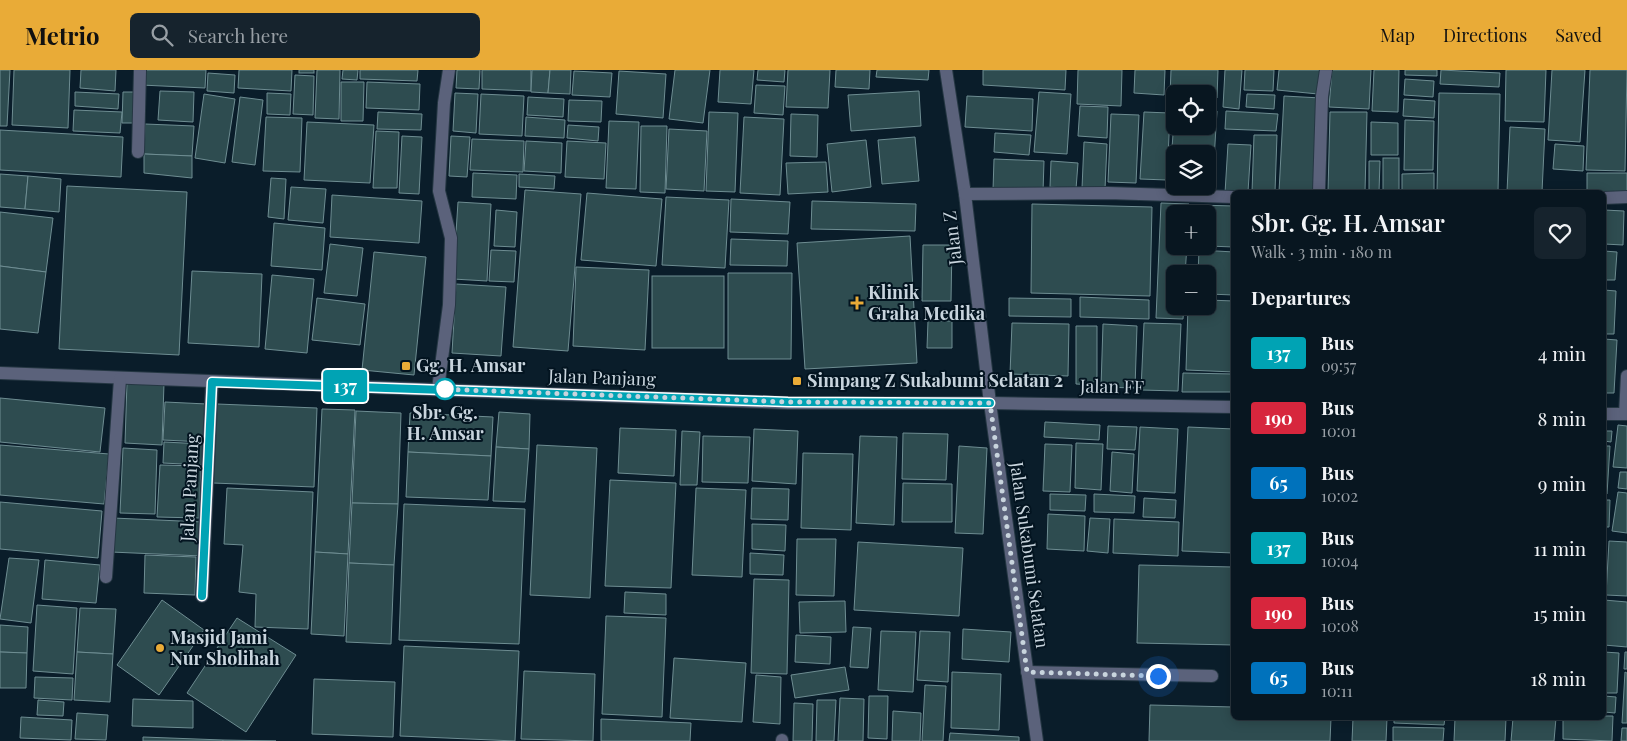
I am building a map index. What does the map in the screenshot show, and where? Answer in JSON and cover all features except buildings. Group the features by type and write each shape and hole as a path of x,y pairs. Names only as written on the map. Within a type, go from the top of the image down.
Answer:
{"street":[{"path":"138,152 140,70"},
{"path":"438,389 449,305 451,238 439,190 444,103 449,70"},
{"name":"Jalan Z","path":"946,70 965,194 990,403"},
{"path":"1319,190 1326,70"},
{"path":"965,194 1108,193 1231,197"},
{"path":"1606,198 1627,197"},
{"name":"Jalan Panjang","path":"0,373 788,402 990,403"},
{"path":"1606,414 1626,414 1627,376"},
{"path":"106,577 120,378"},
{"name":"Jalan Panjang","path":"202,596 212,382"},
{"name":"Jalan FF","path":"990,403 1231,407"},
{"name":"Jalan Sukabumi Selatan","path":"990,403 1037,741"},
{"path":"1027,672 1212,676"}],"bus line":[{"name":"137","path":"202,596 212,382 788,402 990,403"}],"place":[{"name":"Klinik Graha Medika","path":"857,303"},
{"name":"Gg. H. Amsar","path":"406,366"},
{"name":"Simpang Z Sukabumi Selatan 2","path":"797,381"},
{"name":"Sbr. Gg. H. Amsar","path":"445,389"},
{"name":"Masjid Jami Nur Sholihah","path":"160,648"}],"route":[{"path":"445,389 438,389 788,402 990,403 1027,672 1158,676"}]}
